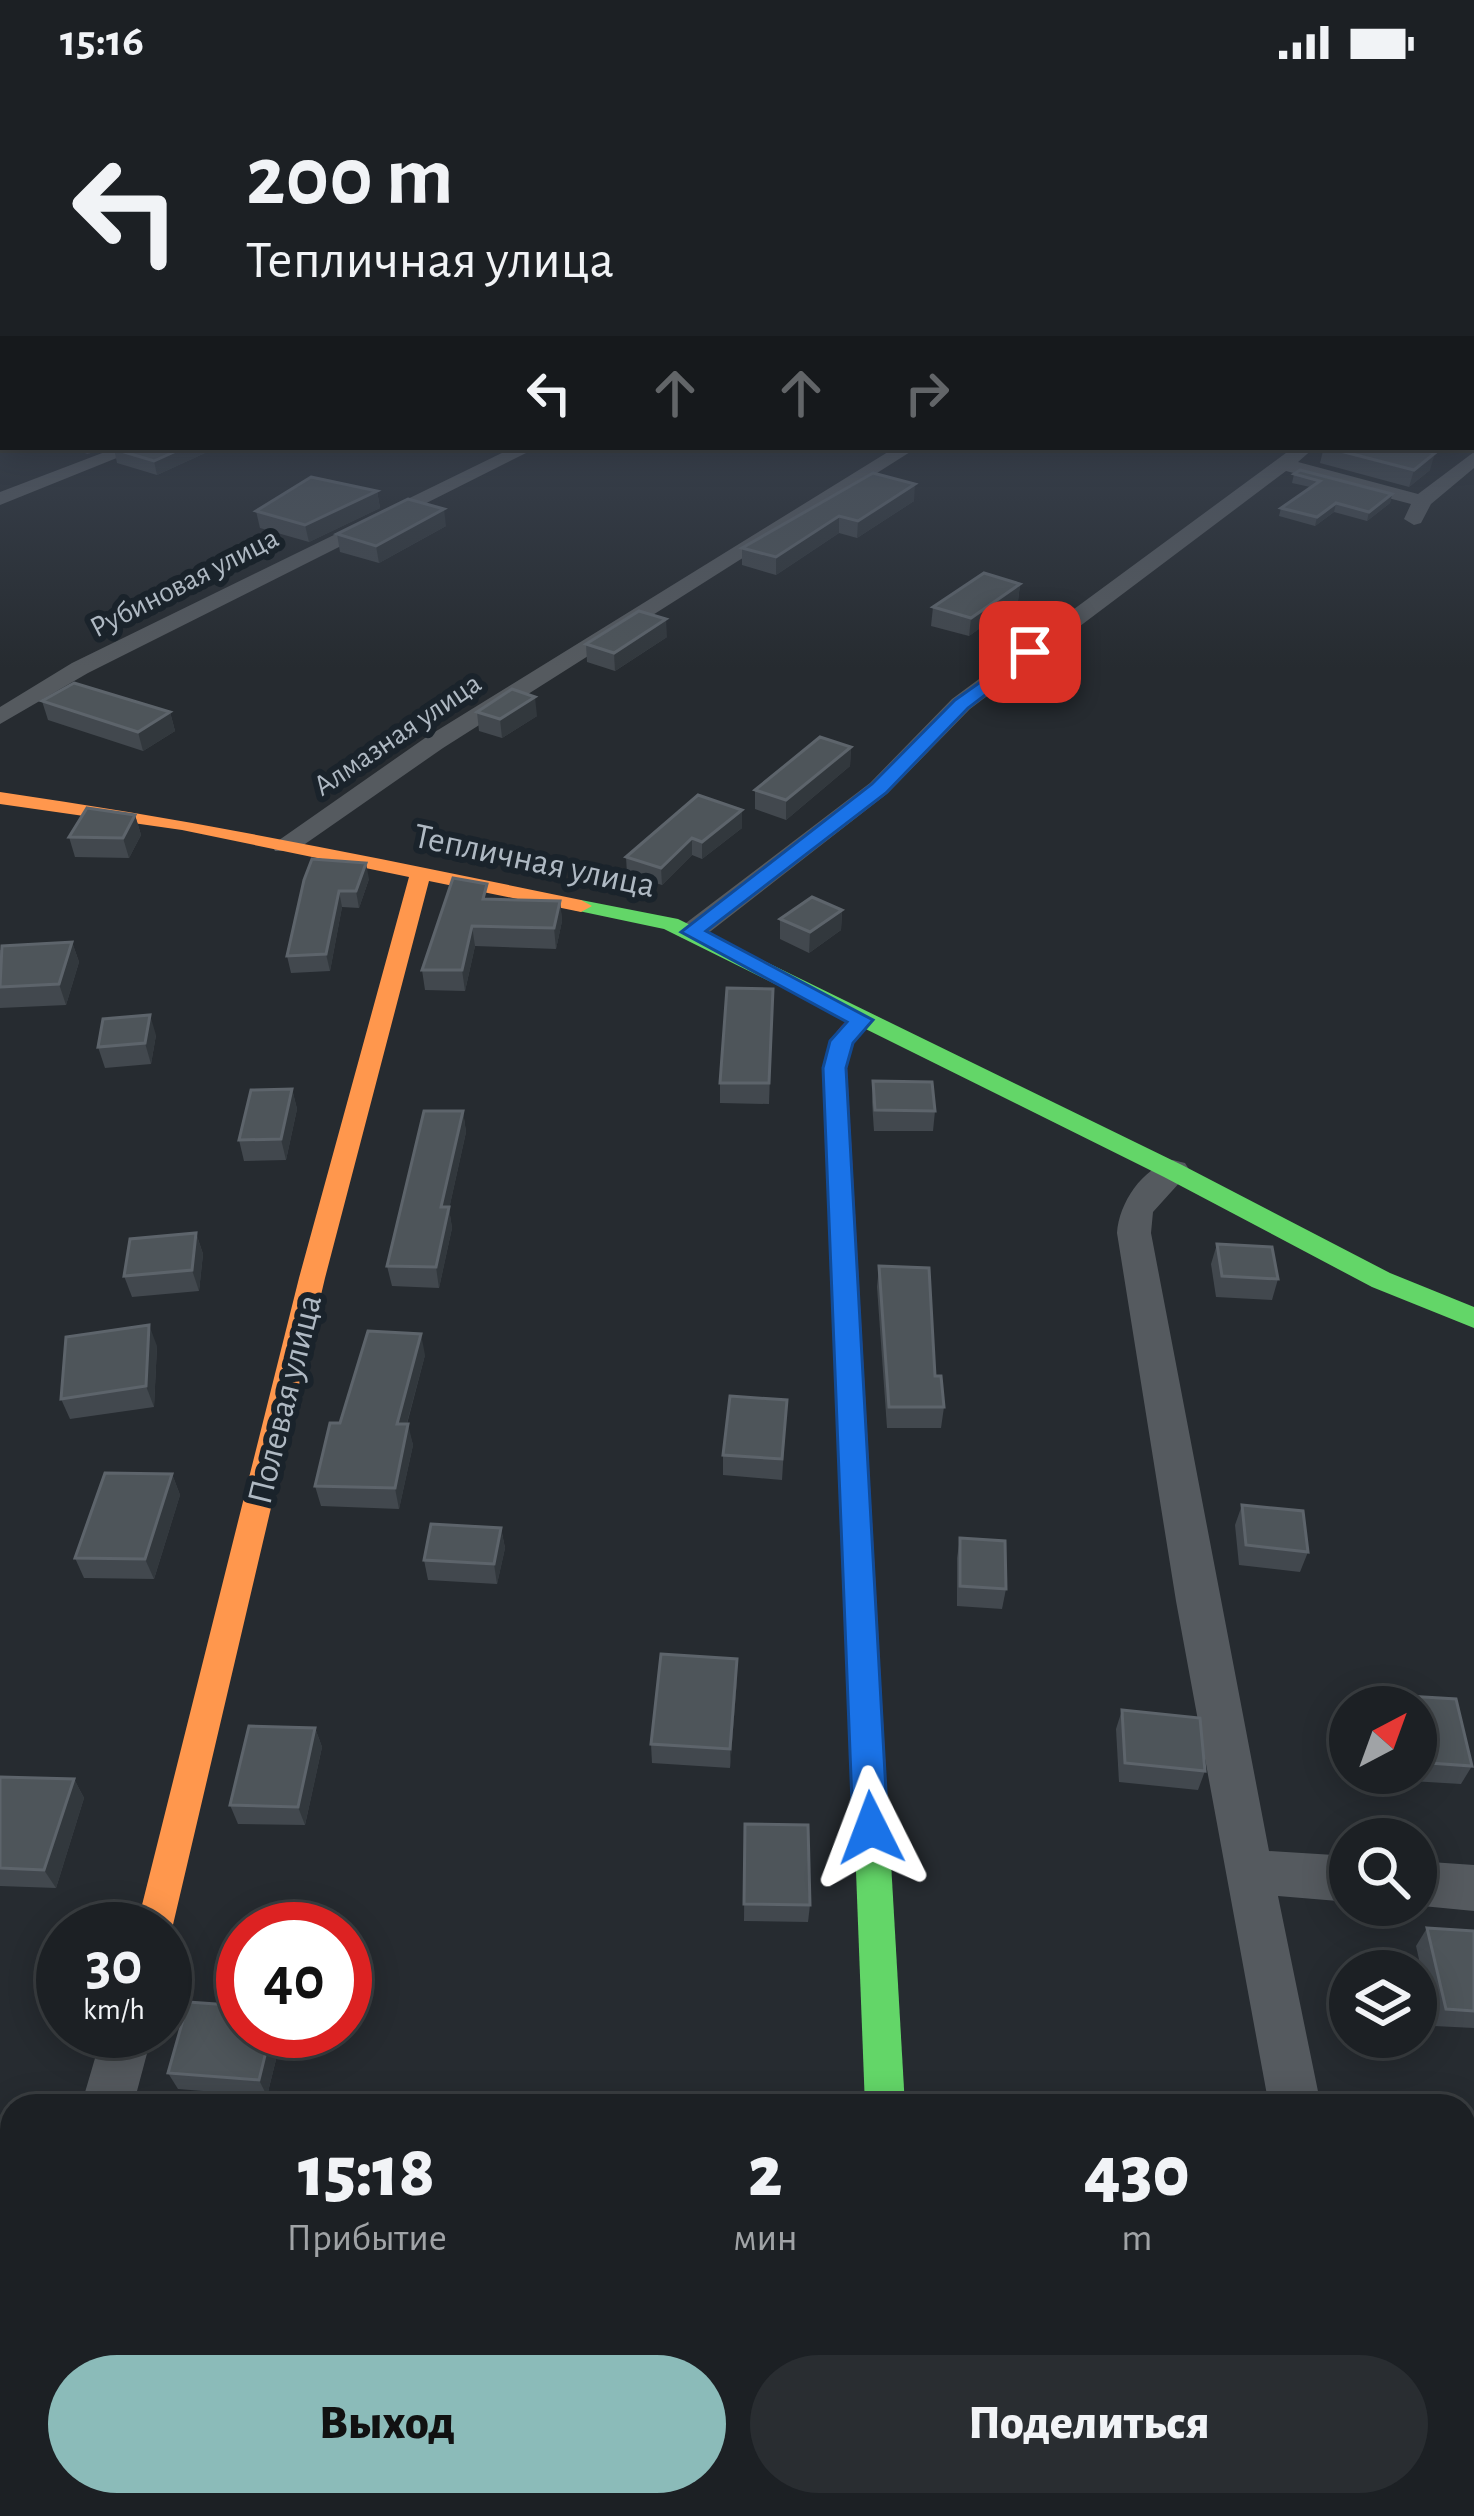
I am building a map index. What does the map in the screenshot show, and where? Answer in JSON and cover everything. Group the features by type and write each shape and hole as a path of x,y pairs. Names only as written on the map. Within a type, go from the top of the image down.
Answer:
{"street":[{"path":"0,499 127,450"},
{"name":"Рубиновая улица","path":"0,717 120,647 524,450"},
{"name":"Алмазная улица","path":"285,845 452,732 905,450"},
{"path":"692,932 879,788 961,704 1302,450"},
{"path":"1282,464 1418,510 1474,458"},
{"name":"Тепличная улица","path":"0,798 182,824 692,932 1381,1280 1474,1318"},
{"name":"Полевая улица","path":"161,1902 312,1278 421,871"},
{"path":"862,1020 842,1041 835,1068 884,2094"},
{"path":"1173,1172 1136,1209 1134,1232 1197,1600 1293,2094"},
{"path":"1253,1872 1329,1877"},
{"path":"1437,1885 1474,1888"},
{"path":"110,2094 120,2058"}],"building":[{"path":"117,450 178,450 154,461"},
{"path":"1337,450 1435,453 1414,470"},
{"path":"1300,470 1392,494 1369,512 1336,503 1317,517 1281,508 1320,481 1294,474"},
{"path":"873,473 915,484 858,521 839,516 776,557 742,548"},
{"path":"311,477 377,491 305,525 256,511"},
{"path":"408,499 444,509 376,546 337,534"},
{"path":"984,573 1020,584 971,618 933,607"},
{"path":"639,611 666,619 614,653 586,644"},
{"path":"74,683 170,712 138,732 42,701"},
{"path":"512,689 535,697 500,719 477,712"},
{"path":"820,737 851,747 786,800 755,790"},
{"path":"698,795 742,810 702,842 692,838 661,868 626,857"},
{"path":"87,808 135,815 123,838 69,837"},
{"path":"312,859 366,863 356,891 339,891 326,954 287,956 304,880"},
{"path":"453,878 487,884 483,899 560,901 554,928 472,926 462,970 422,970"},
{"path":"812,897 842,910 810,932 780,919"},
{"path":"72,942 59,984 0,987 2,946"},
{"path":"727,988 773,989 769,1083 720,1083"},
{"path":"150,1015 145,1043 98,1047 103,1019"},
{"path":"873,1081 932,1082 935,1111 875,1110"},
{"path":"292,1089 281,1139 239,1140 251,1090"},
{"path":"424,1111 463,1111 441,1207 449,1207 436,1267 387,1266"},
{"path":"196,1233 192,1270 124,1276 130,1239"},
{"path":"1217,1244 1272,1247 1278,1279 1222,1276"},
{"path":"879,1266 929,1268 935,1376 941,1376 944,1407 889,1407"},
{"path":"149,1325 146,1386 61,1399 66,1337"},
{"path":"368,1331 421,1334 397,1424 408,1424 395,1488 315,1486 330,1423 340,1423"},
{"path":"730,1396 787,1400 782,1459 723,1455"},
{"path":"105,1473 172,1474 145,1559 75,1558"},
{"path":"1242,1505 1303,1511 1308,1552 1246,1545"},
{"path":"431,1524 501,1528 494,1564 424,1560"},
{"path":"960,1538 1005,1541 1006,1589 960,1586"},
{"path":"661,1654 737,1659 730,1749 651,1744"},
{"path":"1437,1698 1456,1699 1472,1766 1437,1764"},
{"path":"1122,1710 1200,1718 1205,1771 1125,1763"},
{"path":"249,1726 315,1728 298,1807 230,1805"},
{"path":"0,1777 74,1779 44,1870 0,1868"},
{"path":"745,1824 808,1825 810,1905 744,1904"},
{"path":"1427,1928 1474,1931 1474,2011 1446,2009 1437,1950 1432,1950"},
{"path":"192,2002 216,2004 216,2058 264,2058 259,2080 168,2073 172,2058 192,2058"}],"traffic: fast":[{"path":"581,906 670,924 1173,1171 1381,1280 1474,1318"},
{"path":"870,1793 884,2094"}],"traffic: slow":[{"path":"0,798 182,824 581,906"},
{"path":"161,1902 312,1278 421,871"}],"traffic: jam":[{"path":"861,1020 841,1041 835,1068 870,1793"}],"route":[{"path":"871,1828 835,1068 842,1041 862,1020 692,932 879,788 961,704 1030,652"}]}
